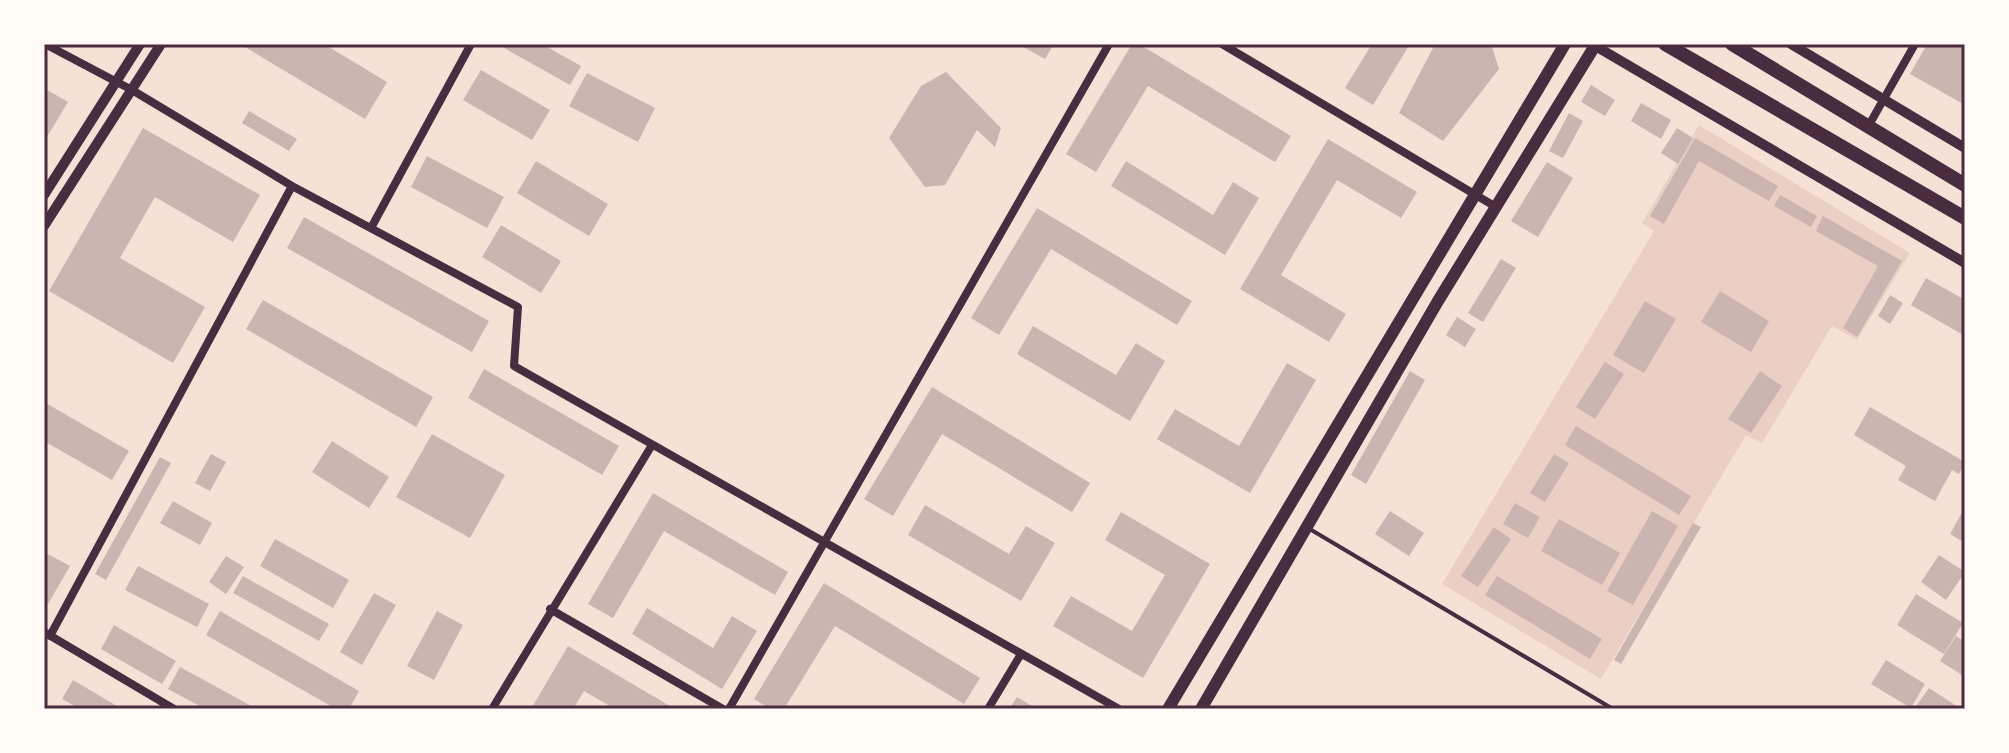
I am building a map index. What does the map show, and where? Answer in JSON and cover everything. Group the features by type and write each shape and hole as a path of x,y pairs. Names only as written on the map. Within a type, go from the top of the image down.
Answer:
{"main road":[{"path":"1168,709 1317,454 1565,44"},
{"path":"1665,44 1965,218"},
{"path":"1732,44 1965,185"},
{"path":"1206,707 1306,527 1594,45"}],"street":[{"path":"45,44 132,90 292,186 518,307 514,366 1119,709"},
{"path":"44,195 140,44"},
{"path":"44,226 161,44"},
{"path":"371,228 471,44"},
{"path":"729,709 823,539 1109,44"},
{"path":"1222,44 1496,207"},
{"path":"1791,44 1965,148"},
{"path":"1869,125 1915,44"},
{"path":"1594,45 1965,263"},
{"path":"174,709 47,634 292,186"},
{"path":"492,709 652,445"},
{"path":"550,609 723,709"},
{"path":"988,709 1021,654"}],"lane":[{"path":"1306,527 1613,709"}],"shaded area":[{"path":"1699,125 1910,253 1857,340 1832,326 1762,443 1746,435 1601,679 1442,584 1654,231 1642,223"}],"building":[{"path":"240,44 324,44 387,82 365,119"},
{"path":"497,44 542,44 581,66 570,85"},
{"path":"1018,44 1054,44 1045,59"},
{"path":"1132,44 1139,44 1291,136 1275,162 1148,86 1096,172 1066,154"},
{"path":"1372,44 1410,44 1373,105 1345,88"},
{"path":"1435,44 1491,44 1499,69 1443,141 1399,113"},
{"path":"1927,44 1965,44 1965,105 1910,74"},
{"path":"481,70 550,110 532,140 463,100"},
{"path":"946,72 1001,128 995,147 977,130 945,185 925,187 889,138 921,86"},
{"path":"587,73 655,108 638,142 569,106"},
{"path":"1591,85 1615,100 1605,116 1581,102"},
{"path":"44,88 68,102 44,142"},
{"path":"1641,103 1671,120 1661,139 1631,121"},
{"path":"249,111 297,139 289,151 242,123"},
{"path":"1569,113 1583,121 1563,158 1549,151"},
{"path":"143,128 260,195 233,242 155,197 120,258 205,307 173,363 49,291"},
{"path":"1677,128 1693,138 1678,164 1661,153"},
{"path":"1695,138 1778,186 1769,201 1699,161 1664,224 1650,216"},
{"path":"1328,139 1417,192 1401,218 1337,180 1281,275 1346,314 1329,342 1240,289"},
{"path":"427,156 504,197 487,228 411,187"},
{"path":"536,161 608,204 589,236 517,193"},
{"path":"1126,161 1213,215 1233,182 1259,198 1225,255 1111,186"},
{"path":"1547,162 1573,178 1538,237 1511,221"},
{"path":"1780,195 1817,216 1811,227 1774,206"},
{"path":"1037,208 1192,301 1177,325 1051,249 999,335 971,318"},
{"path":"1823,216 1902,261 1857,337 1843,328 1878,266 1816,231"},
{"path":"304,217 489,321 472,352 287,248"},
{"path":"501,225 561,261 541,293 482,257"},
{"path":"1501,259 1516,268 1483,322 1468,313"},
{"path":"1926,278 1965,300 1965,336 1911,305"},
{"path":"1720,291 1769,321 1751,352 1701,322"},
{"path":"1890,295 1903,303 1890,324 1878,316"},
{"path":"263,300 433,397 416,427 246,329"},
{"path":"1645,301 1676,319 1644,373 1613,355"},
{"path":"1457,317 1476,329 1465,347 1446,335"},
{"path":"1033,326 1116,375 1136,343 1165,361 1130,421 1017,354"},
{"path":"1605,362 1624,374 1595,419 1576,407"},
{"path":"1287,363 1316,380 1250,493 1157,439 1175,409 1239,446"},
{"path":"484,369 619,446 602,475 468,398"},
{"path":"1410,371 1425,380 1366,484 1351,475"},
{"path":"1760,371 1782,386 1751,433 1728,419"},
{"path":"932,387 1090,483 1072,512 942,434 893,516 864,499"},
{"path":"44,402 129,451 112,480 44,441"},
{"path":"1870,407 1965,462 1959,474 1952,470 1935,501 1898,480 1906,466 1854,435"},
{"path":"1576,426 1691,496 1679,515 1565,445"},
{"path":"432,434 505,475 470,538 396,497"},
{"path":"332,441 389,477 369,508 312,472"},
{"path":"211,454 226,462 210,491 195,483"},
{"path":"1554,454 1569,463 1545,502 1530,493"},
{"path":"160,457 171,463 106,580 95,574"},
{"path":"653,493 788,572 775,595 664,531 613,618 588,604"},
{"path":"173,501 212,523 200,545 160,523"},
{"path":"1515,503 1540,517 1528,538 1503,524"},
{"path":"925,505 1009,554 1026,526 1055,543 1021,601 908,535"},
{"path":"1965,507 1965,543 1950,534"},
{"path":"1390,511 1424,533 1409,556 1375,534"},
{"path":"1652,511 1678,526 1633,605 1607,591"},
{"path":"1121,512 1210,564 1143,678 1053,626 1071,596 1132,631 1165,575 1105,540"},
{"path":"1559,519 1620,553 1602,585 1541,551"},
{"path":"1693,523 1701,527 1621,664 1614,660"},
{"path":"1494,527 1511,539 1478,587 1461,576"},
{"path":"275,539 349,580 333,608 260,566"},
{"path":"44,552 70,566 48,604 44,602"},
{"path":"1939,555 1965,572 1946,600 1921,582"},
{"path":"226,556 244,567 226,594 209,582"},
{"path":"138,566 209,604 197,627 125,590"},
{"path":"243,576 329,624 319,641 233,593"},
{"path":"1497,576 1602,639 1590,659 1485,595"},
{"path":"824,583 980,678 964,704 835,626 784,709 771,709 754,699"},
{"path":"374,593 396,605 362,665 340,652"},
{"path":"1916,594 1963,623 1944,654 1897,625"},
{"path":"647,608 713,648 732,616 757,631 722,689 632,634"},
{"path":"220,611 359,691 349,709 336,709 206,635"},
{"path":"437,611 463,625 434,680 407,666"},
{"path":"114,625 176,661 162,684 101,649"},
{"path":"1956,636 1965,642 1965,677 1940,661"},
{"path":"568,646 675,709 615,709 584,691 573,709 531,709"},
{"path":"1886,660 1925,684 1911,708 1871,684"},
{"path":"180,667 257,709 205,709 168,689"},
{"path":"73,680 122,709 80,709 62,699"},
{"path":"1929,688 1955,705 1952,709 1914,709"},
{"path":"1017,697 1037,709 1009,709"}]}
